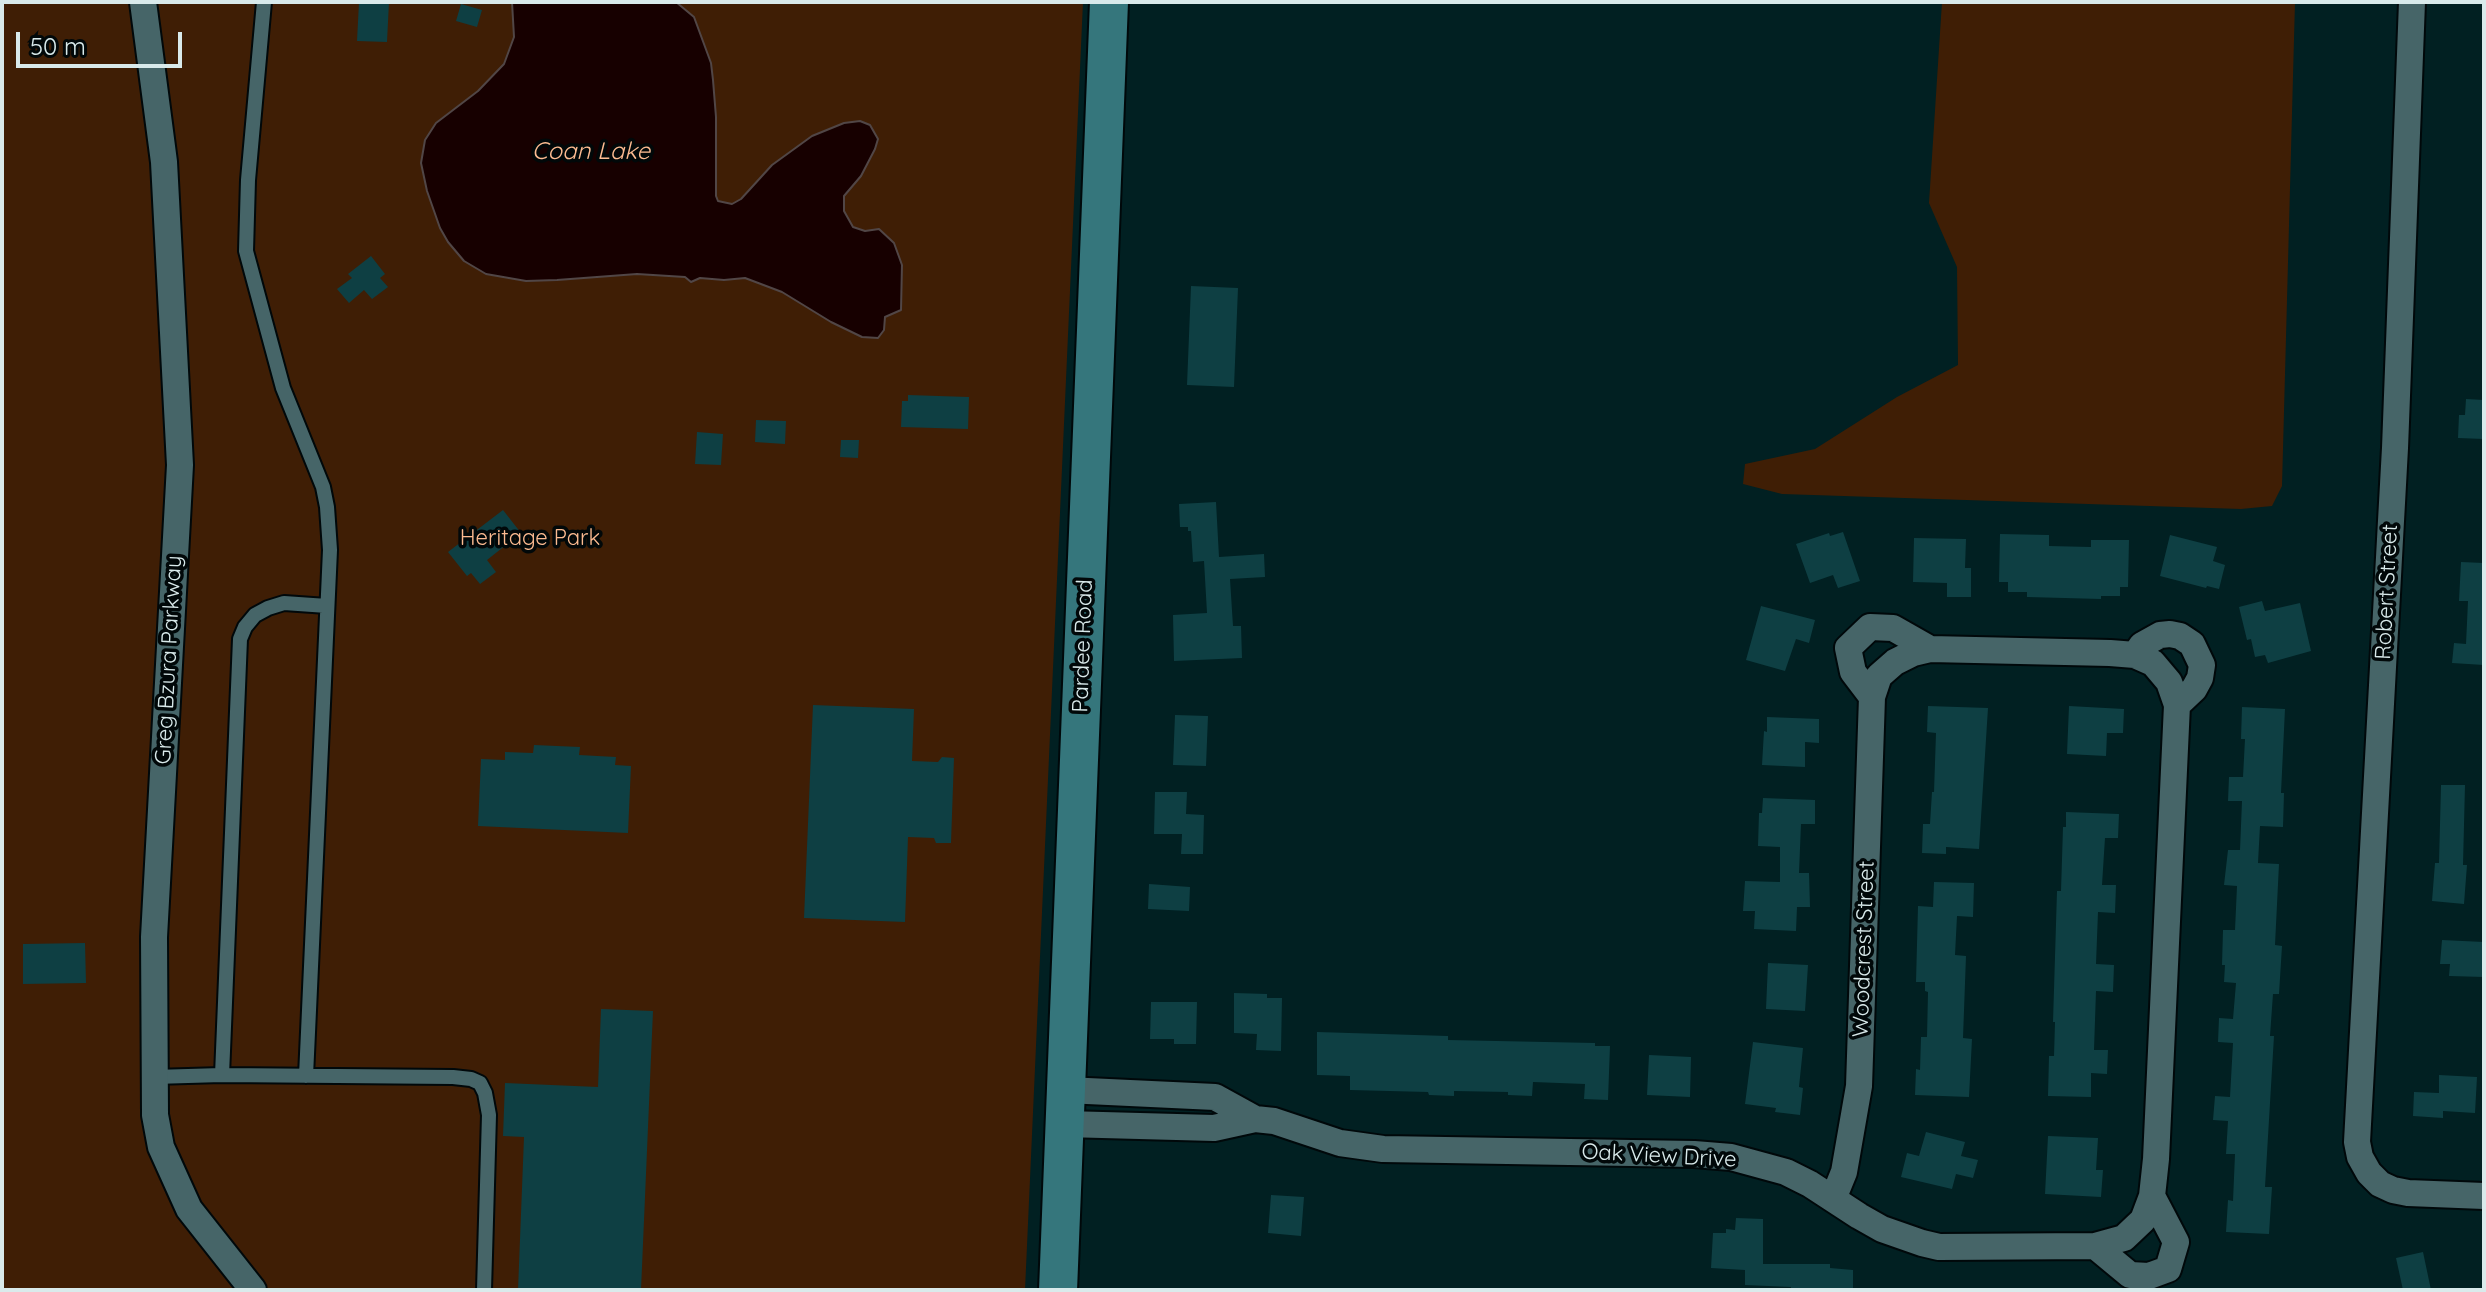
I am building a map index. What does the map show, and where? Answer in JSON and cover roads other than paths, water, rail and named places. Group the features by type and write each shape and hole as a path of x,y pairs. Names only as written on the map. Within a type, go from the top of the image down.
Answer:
{"main road":[{"name":"Pardee Road","path":"1058,1290 1109,2"}],"street":[{"name":"Greg Bzura Parkway","path":"143,2 164,162 180,465 154,937 155,1115 161,1147 180,1193 200,1224 253,1290"},
{"name":"Robert Street","path":"2412,2 2394,464 2357,1142 2360,1157 2374,1178 2393,1190 2484,1196"},
{"path":"1872,697 1853,672 1848,648 1870,627 1893,628 1930,649"},
{"path":"1872,697 1879,676 1895,662 1930,649 2135,655 2142,645 2160,635 2170,634 2192,644 2202,665 2194,689 2177,705"},
{"name":"Oak View Drive","path":"1066,1107 1214,1128 1255,1119 1274,1121 1340,1143 1383,1149 1731,1157 1786,1172 1882,1229 1939,1247 2095,1246 2124,1238 2143,1220 2152,1196 2156,1159 2177,705 2162,672 2153,663 2135,655"},
{"name":"Woodcrest Street","path":"1833,1199 1844,1172 1859,1086 1872,697"},
{"path":"2095,1246 2130,1275 2149,1276 2168,1269 2176,1242 2152,1196"}],"lane":[{"path":"264,2 248,180 246,251 283,388 325,497 330,550 306,1076"},
{"path":"222,1075 240,639 255,615 268,608 284,603 327,606"},
{"path":"154,1077 453,1077 480,1083 489,1115 484,1290"}],"water":[{"name":"Coan Lake","path":"512,2 676,2 694,17 711,63 718,201 732,204 741,199 772,165 812,136 844,123 860,121 870,125 878,139 875,149 861,176 844,196 844,211 853,227 865,231 879,229 894,243 902,265 901,310 885,317 884,330 878,338 862,337 782,292 745,278 700,278 691,282 685,277 637,274 526,281 486,274 464,261 440,228 427,191 421,163 425,140 436,123 478,91 504,64 514,37"}],"park label":[{"name":"Heritage Park","path":"530,538"}]}
